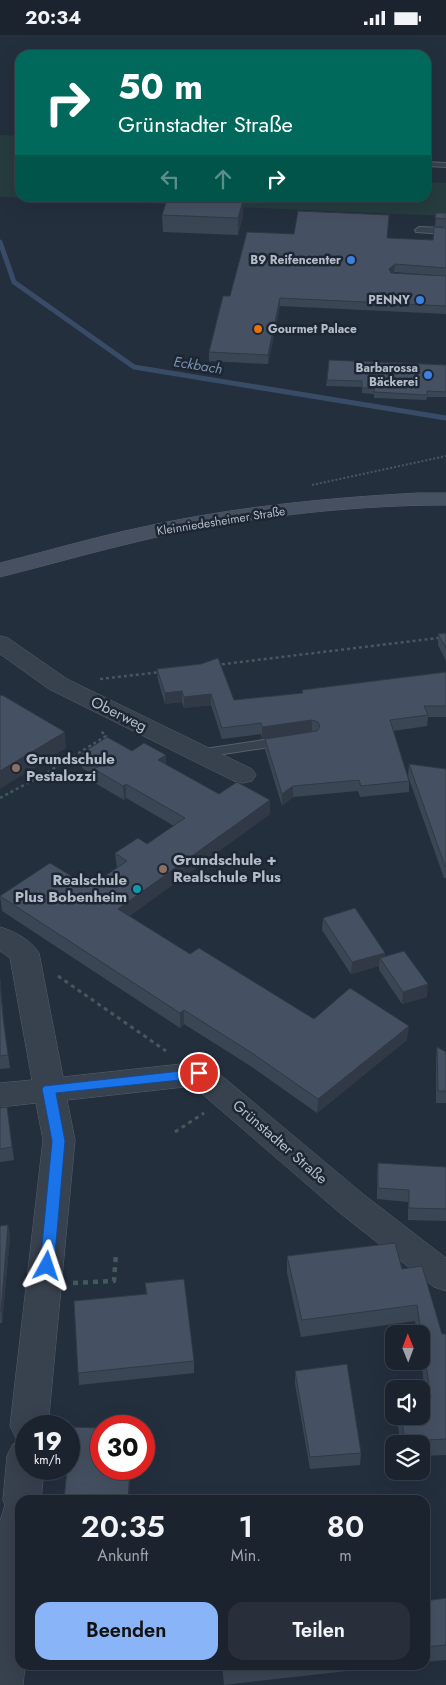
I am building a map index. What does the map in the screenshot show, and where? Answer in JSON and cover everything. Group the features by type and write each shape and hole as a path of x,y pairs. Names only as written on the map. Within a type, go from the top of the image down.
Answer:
{"main road":[{"path":"418,499 446,492"},
{"path":"418,499 446,509"},
{"name":"Kleinniedesheimer Straße","path":"0,570 144,533 232,517 325,505 446,499"}],"street":[{"name":"Oberweg","path":"0,643 58,684 243,775"},
{"path":"0,937 24,953 59,1141 30,1415"},
{"path":"0,1095 199,1073"},
{"name":"Grünstadter Straße","path":"199,1073 373,1222 407,1250 446,1277"},
{"path":"22,1495 24,1480"},
{"path":"2,1685 15,1562"}],"lane":[{"path":"431,164 446,165"},
{"path":"419,230 446,231"},
{"path":"198,753 293,740"}],"path":[{"path":"212,666 446,637"},
{"path":"58,684 163,672"},
{"path":"0,798 48,772 106,736 100,730"},
{"path":"24,953 199,1073"},
{"path":"175,1132 226,1096"},
{"path":"45,1284 114,1281 116,1253"}],"green space":[{"path":"0,135 15,136 15,198 0,197"},
{"path":"431,182 446,183 446,216 117,202 431,202"}],"building":[{"path":"166,202 243,202 238,218 162,215"},
{"path":"298,211 389,215 387,238 433,240 434,227 446,228 446,268 395,264 389,269 391,273 446,276 446,306 280,298 268,355 209,352 223,296 230,296 247,232 294,234"},
{"path":"436,213 446,213 446,219 435,218"},
{"path":"329,360 446,365 446,392 427,391 427,395 374,392 374,388 362,388 362,381 327,380"},
{"path":"446,633 446,648 438,634"},
{"path":"218,658 234,700 303,693 302,690 446,672 446,706 424,706 428,715 390,720 409,781 361,786 359,780 293,786 282,794 265,739 317,731 320,727 318,722 312,720 262,727 261,723 222,728 211,694 184,697 182,691 165,693 157,669 201,664"},
{"name":"Grundschule Pestalozzi","path":"2,695 65,732 0,771 0,696"},
{"path":"107,737 132,751 144,743 166,755 158,760 219,794 237,782 270,800 118,909 190,954 199,948 314,1019 350,988 409,1026 318,1099 252,1053 184,1010 180,1013 0,896 50,863 89,887 127,861 115,853 138,838 147,844 185,818 126,784 123,786 94,769 101,765 81,754"},
{"path":"409,764 446,769 446,866 445,866"},
{"path":"355,908 385,953 352,962 323,918"},
{"path":"404,951 428,984 403,992 380,958"},
{"path":"0,982 8,1055 0,1056"},
{"path":"437,1047 446,1052 446,1091 438,1091"},
{"path":"7,1107 12,1147 0,1149 0,1108"},
{"path":"378,1163 446,1167 446,1209 409,1208 409,1190 378,1188"},
{"path":"8,1225 1,1311 0,1311 0,1226"},
{"path":"395,1243 402,1269 422,1266 442,1334 446,1334 446,1439 430,1440 430,1435 404,1435 402,1425 430,1425 430,1380 428,1380 427,1370 430,1370 430,1325 420,1325 417,1305 302,1320 287,1256"},
{"path":"184,1279 194,1361 78,1373 74,1301 147,1294 145,1283"},
{"path":"347,1364 361,1453 310,1457 295,1371"},
{"path":"80,1427 90,1428 90,1480 129,1480 128,1495 64,1495 66,1480 80,1480"},
{"path":"446,1598 446,1645 430,1647 430,1600"}],"waterway":[{"name":"Eckbach","path":"0,242 14,282 134,367 446,418"}],"place":[{"name":"B9 Reifencenter","path":"351,260"},
{"name":"PENNY","path":"420,300"},
{"name":"Gourmet Palace","path":"258,329"},
{"name":"Barbarossa Bäckerei","path":"428,375"},
{"name":"Grundschule Pestalozzi","path":"16,768"},
{"name":"Grundschule + Realschule Plus","path":"163,869"},
{"name":"Realschule Plus Bobenheim","path":"137,889"}],"route":[{"path":"47,1266 59,1141 49,1089 199,1073"}]}
